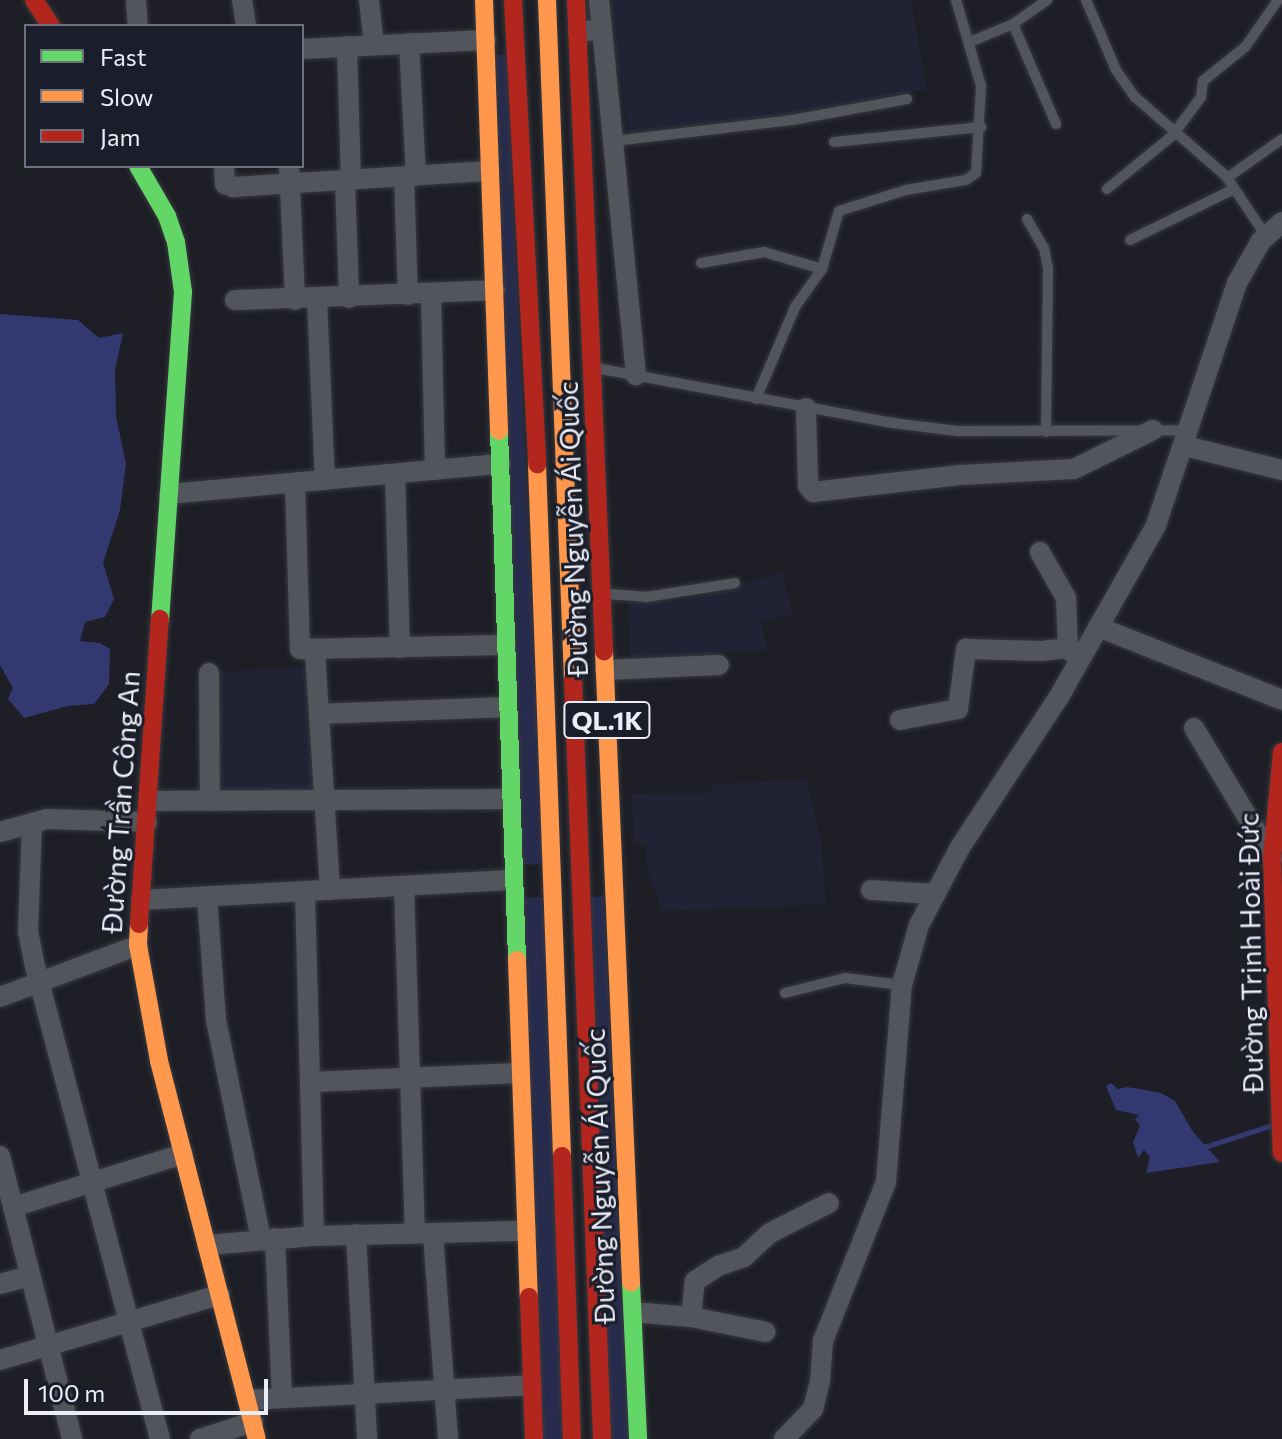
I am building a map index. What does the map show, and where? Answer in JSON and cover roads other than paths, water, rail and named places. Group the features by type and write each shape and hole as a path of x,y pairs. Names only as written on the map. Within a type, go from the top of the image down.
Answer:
{"main road":[{"path":"34,0 50,24"},
{"path":"484,0 534,1439"},
{"name":"Đường Nguyễn Ái Quốc","path":"513,0 532,321 572,1439"},
{"name":"Đường Nguyễn Ái Quốc","path":"547,0 602,1439"},
{"name":"Đường Nguyễn Ái Quốc","path":"576,0 638,1439"},
{"path":"486,40 578,32"},
{"name":"Đường Trần Công An","path":"139,168 167,216 181,265 183,306 138,945 149,1016 255,1430"},
{"name":"Đường Trịnh Hoài Đức","path":"1282,752 1272,858 1282,1153"},
{"path":"513,880 613,879"}],"street":[{"path":"136,0 138,24"},
{"path":"242,0 246,24"},
{"path":"369,0 374,45"},
{"path":"599,0 636,375"},
{"path":"578,32 602,29"},
{"path":"304,49 486,40"},
{"path":"408,295 409,43"},
{"path":"347,46 349,298"},
{"path":"224,168 225,182 230,187 290,175 348,180 490,171"},
{"path":"290,175 295,300"},
{"path":"784,1439 813,1409 820,1381 823,1341 886,1182 902,985 919,925 959,849 1074,654 1098,627 1156,525 1188,438 1229,304 1250,256 1274,229"},
{"path":"235,300 495,290"},
{"path":"431,294 435,470"},
{"path":"317,299 325,480"},
{"path":"806,408 808,486 813,492 960,475 1074,469 1153,430"},
{"path":"1188,438 1282,470"},
{"path":"169,494 501,464"},
{"path":"395,474 400,648"},
{"path":"295,483 298,643 304,651 506,645"},
{"path":"1040,552 1066,598 1074,654"},
{"path":"1098,627 1282,700"},
{"path":"900,720 958,709 966,649 1074,654"},
{"path":"315,651 330,890"},
{"path":"605,670 719,665"},
{"path":"209,673 210,801"},
{"path":"319,714 507,707"},
{"path":"1194,728 1272,858"},
{"path":"149,801 510,799"},
{"path":"0,832 32,823 68,819 147,822"},
{"path":"32,823 28,931 39,983 160,1439"},
{"path":"141,900 513,880"},
{"path":"404,886 410,1077 424,1234 448,1439"},
{"path":"871,890 935,894"},
{"path":"305,892 314,1236"},
{"path":"207,897 216,1020 268,1238 282,1398"},
{"path":"0,997 138,945"},
{"path":"310,1082 520,1073"},
{"path":"13,1207 183,1154"},
{"path":"0,1156 72,1439"},
{"path":"691,1317 695,1281 718,1266 744,1257 770,1233 829,1203"},
{"path":"207,1245 268,1238 356,1234 526,1231"},
{"path":"356,1234 367,1439"},
{"path":"0,1284 30,1276"},
{"path":"0,1360 220,1295"},
{"path":"633,1312 691,1317 766,1332"},
{"path":"248,1400 532,1385"},
{"path":"200,1439 255,1430"}],"lane":[{"path":"756,399 792,312 822,269 839,211 918,187 970,179 978,166 980,77 956,0"},
{"path":"970,42 1013,24 1047,0"},
{"path":"1086,0 1120,76 1143,106 1227,178 1274,229"},
{"path":"1107,189 1175,132 1201,97 1203,81 1246,46 1278,0"},
{"path":"1013,24 1056,124"},
{"path":"614,141 792,120 907,99"},
{"path":"834,142 981,127"},
{"path":"1227,178 1282,139"},
{"path":"1130,240 1234,189"},
{"path":"1027,219 1044,248 1048,268 1046,432"},
{"path":"701,263 770,253 788,262 822,269"},
{"path":"594,368 806,408 958,431 1153,430 1188,438"},
{"path":"602,594 646,597 735,583"},
{"path":"785,993 845,978 902,985"}],"waterway":[{"path":"1204,1147 1273,1125"}]}
